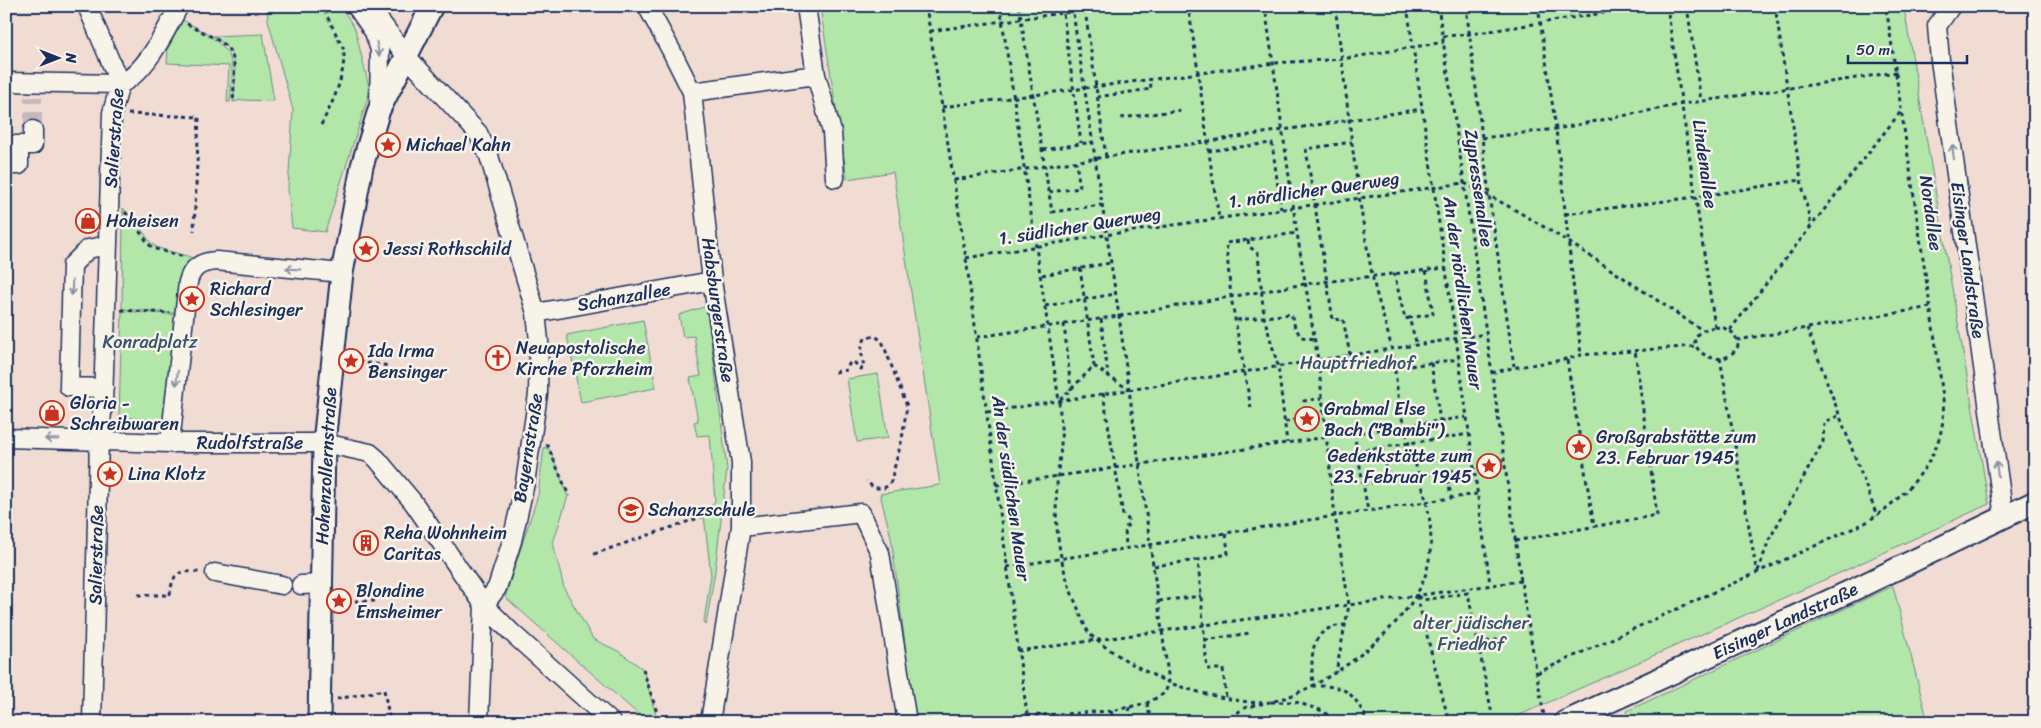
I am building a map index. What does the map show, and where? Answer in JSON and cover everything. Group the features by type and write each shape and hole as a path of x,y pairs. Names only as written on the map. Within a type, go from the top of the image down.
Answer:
{"main road":[{"name":"Hohenzollernstraße","path":"319,712 311,585 342,272 362,166 379,110 432,6"},
{"name":"Eisinger Landstraße","path":"1565,722 1857,588 2035,502"}],"street":[{"name":"Salierstraße","path":"87,6 120,84 112,113 117,179 100,319 104,388 99,440 92,722"},
{"path":"356,6 374,32 380,50 379,110"},
{"name":"Bayernstraße","path":"369,6 406,56 478,133 489,156 536,313 539,341 538,394 525,483 512,542 496,588 484,605"},
{"name":"Habsburgerstraße","path":"647,6 692,92 712,281 741,462 741,527 710,722"},
{"path":"806,6 816,75 832,132 835,178"},
{"name":"Eisinger Landstraße","path":"1951,6 1937,26 1940,60 2004,517"},
{"path":"6,82 34,90 120,84 130,80 143,66 176,11"},
{"path":"692,92 816,75"},
{"path":"19,145 33,145 33,130"},
{"path":"104,388 69,387 72,265 88,249 108,245"},
{"path":"170,443 189,277 197,266 204,262 216,261 342,272"},
{"name":"Schanzallee","path":"536,313 712,281"},
{"name":"Rudolfstraße","path":"6,438 170,443 324,443 370,453 378,459 413,502 484,605 510,632 611,722"},
{"path":"741,527 861,513 880,553 908,722"},
{"path":"215,573 282,584"},
{"path":"479,722 484,605"}],"path":[{"path":"321,125 340,82 344,56 344,50 322,6"},
{"name":"An der südlichen Mauer","path":"926,6 966,258 1028,722"},
{"path":"1000,6 1060,401 1062,445 1057,475 1057,526 1060,558 1074,599 1089,633 1118,655 1169,682 1240,701 1296,702 1323,711 1335,722"},
{"path":"1019,6 1035,95 1052,212 1101,205"},
{"path":"1062,6 1081,143"},
{"path":"1027,716 1111,711 1147,704 1165,693 1169,682 1119,316 1072,6"},
{"path":"930,31 1114,6"},
{"path":"1188,6 1219,218"},
{"path":"1265,6 1297,233 1318,360 1335,516 1349,605 1336,673"},
{"path":"1224,722 1244,708 1268,702 1313,686 1336,673 1370,648 1417,595 1426,573 1432,537 1427,502 1404,426 1392,349 1372,276 1352,142 1335,6"},
{"name":"An der nördlichen Mauer","path":"1407,6 1490,584"},
{"name":"Zypressenallee","path":"1438,6 1515,542 1545,722"},
{"path":"1466,6 1471,34 1488,195 1514,366"},
{"path":"1538,6 1556,129 1581,355"},
{"path":"1443,36 1471,34 1647,6"},
{"name":"Lindenallee","path":"1667,6 1716,327"},
{"path":"1688,6 1701,101"},
{"path":"1775,6 1801,180 1811,226"},
{"name":"Nordallee","path":"1877,516 1919,476 1932,458 1943,425 1939,367 1931,307 1886,6"},
{"path":"1085,10 1106,157"},
{"path":"176,11 225,43 233,56 235,73 233,102"},
{"path":"942,107 1274,63 1342,59 1444,42"},
{"path":"1458,141 1556,129 1683,104 1897,72"},
{"path":"1097,96 1151,89 1150,80"},
{"path":"127,106 123,114 199,117 194,230"},
{"path":"1121,118 1182,110"},
{"path":"954,180 1024,168 1076,162 1422,110"},
{"path":"1730,330 1902,110"},
{"path":"1042,150 1092,142"},
{"path":"1350,355 1343,319 1333,320 1306,148 1352,142"},
{"path":"1208,151 1272,144 1281,209"},
{"path":"1049,192 1080,188 1076,162"},
{"path":"117,179 120,206 152,248 179,256"},
{"path":"1566,214 1696,197 1801,180"},
{"path":"1464,183 1568,242 1702,330"},
{"name":"1. nördlicher Querweg","path":"1199,221 1464,183"},
{"name":"1. südlicher Querweg","path":"966,258 1106,234 1199,221"},
{"path":"1251,408 1237,320 1231,297 1226,242 1297,233"},
{"path":"1248,240 1249,246 1258,254 1264,317 1278,366 1287,443"},
{"path":"1042,275 1110,263"},
{"path":"1080,268 1094,366 1128,389"},
{"path":"977,337 1101,319 1305,284 1445,268"},
{"path":"1394,273 1405,319 1433,314 1426,270"},
{"path":"1045,306 1115,294"},
{"path":"1737,340 1931,307"},
{"path":"121,310 168,313"},
{"path":"1237,320 1291,314 1295,327 1302,337 1315,340"},
{"path":"1409,318 1416,345"},
{"path":"1101,319 1108,375"},
{"path":"1064,324 1071,390"},
{"path":"1716,327 1730,330 1737,340 1738,346 1734,352 1720,358 1701,355 1695,340 1702,330 1716,327"},
{"path":"1537,673 1757,574 1865,524 1877,516 1807,328"},
{"path":"987,412 1486,334"},
{"path":"835,372 847,370 852,362 860,369 864,368 861,350 865,338 875,336 882,341 906,406 902,439 890,484 884,488 874,488 866,481"},
{"path":"1492,373 1514,366 1567,360 1581,355 1696,346"},
{"path":"1515,542 1657,515 1634,350"},
{"path":"1720,358 1757,574"},
{"path":"1395,368 1459,359"},
{"path":"1567,360 1594,526"},
{"path":"351,361 390,366"},
{"path":"1431,363 1440,421"},
{"path":"1060,401 1094,366"},
{"path":"1103,393 1123,515 1128,519 1129,524 1124,528 1126,548"},
{"path":"1285,422 1298,418 1305,409 1304,400 1322,398"},
{"path":"1757,574 1769,540 1823,442 1824,422 1840,414"},
{"path":"996,486 1057,475 1139,465 1466,417"},
{"path":"117,422 156,424"},
{"path":"533,423 550,448 569,496"},
{"path":"1354,433 1368,511"},
{"path":"1357,451 1469,434"},
{"path":"1382,447 1389,480"},
{"path":"1363,484 1473,468"},
{"path":"1447,472 1451,498"},
{"path":"1007,567 1477,494"},
{"path":"594,554 704,516"},
{"path":"1154,566 1228,554 1226,532"},
{"path":"1198,560 1207,670 1223,670 1226,697"},
{"path":"138,595 170,595 173,580 180,572 215,573"},
{"path":"1018,651 1521,581"},
{"path":"1417,595 1423,600 1468,593 1492,714"},
{"path":"1417,595 1449,722"},
{"path":"1159,601 1201,596"},
{"path":"339,601 375,601 375,603"},
{"path":"1313,686 1312,649 1314,645 1327,629 1346,625"},
{"path":"1205,640 1250,633"},
{"path":"1478,643 1503,639"},
{"path":"643,669 660,722"},
{"path":"1313,686 1334,686 1351,694 1368,722"},
{"path":"319,712 384,690 389,716"},
{"path":"1147,704 1151,722"},
{"path":"1129,708 1132,722"},
{"path":"1111,711 1114,722"}],"green space":[{"path":"267,6 341,6 355,29 370,91 325,232 292,228 288,189 293,110 268,20"},
{"name":"Hauptfriedhof","path":"820,6 1909,6 1904,8 1989,504 1844,571 1504,722 932,722 931,718 915,720 891,537 880,494 940,485 893,172 847,179"},
{"path":"183,20 206,33 226,51 232,67 230,102 227,102 229,66 167,63 168,48"},
{"path":"263,34 274,101 242,100 233,102 235,73 232,57 222,43 213,36"},
{"name":"Konradplatz","path":"123,208 138,224 150,242 158,248 202,262 184,314 122,309"},
{"path":"707,306 727,469 715,571 706,625 704,621 711,575 704,516 715,501 710,435 697,436 694,422 698,421 690,378 701,376 694,336 683,337 679,315"},
{"name":"Konradplatz","path":"122,311 183,315 170,421 119,417"},
{"path":"643,320 656,388 581,402 567,335"},
{"path":"878,374 888,438 857,442 847,379"},
{"path":"544,447 550,450 568,496 553,543 564,588 593,639 618,651 643,669 658,722 647,722 505,597 538,495"},
{"path":"1893,586 1928,722 1630,722 1627,711"}],"tunnel":[{"path":"33,97 33,130"}],"place":[{"name":"Michael Kahn","path":"388,145"},
{"name":"Hoheisen","path":"88,221"},
{"name":"Jessi Rothschild","path":"366,249"},
{"name":"Richard Schlesinger","path":"192,299"},
{"name":"Neuapostolische Kirche Pforzheim","path":"498,358"},
{"name":"Ida Irma Bensinger","path":"351,361"},
{"name":"Gloria - Schreibwaren","path":"52,413"},
{"name":"Grabmal Else Bach (\"Bambi\")","path":"1307,419"},
{"name":"Großgrabstätte zum 23. Februar 1945","path":"1579,447"},
{"name":"Gedenkstätte zum 23. Februar 1945","path":"1489,466"},
{"name":"Lina Klotz","path":"110,474"},
{"name":"Schanzschule","path":"631,510"},
{"name":"Reha Wohnheim Caritas","path":"366,543"},
{"name":"Blondine Emsheimer","path":"339,601"}],"park label":[{"name":"alter jüdischer Friedhof","path":"1471,633"}]}
